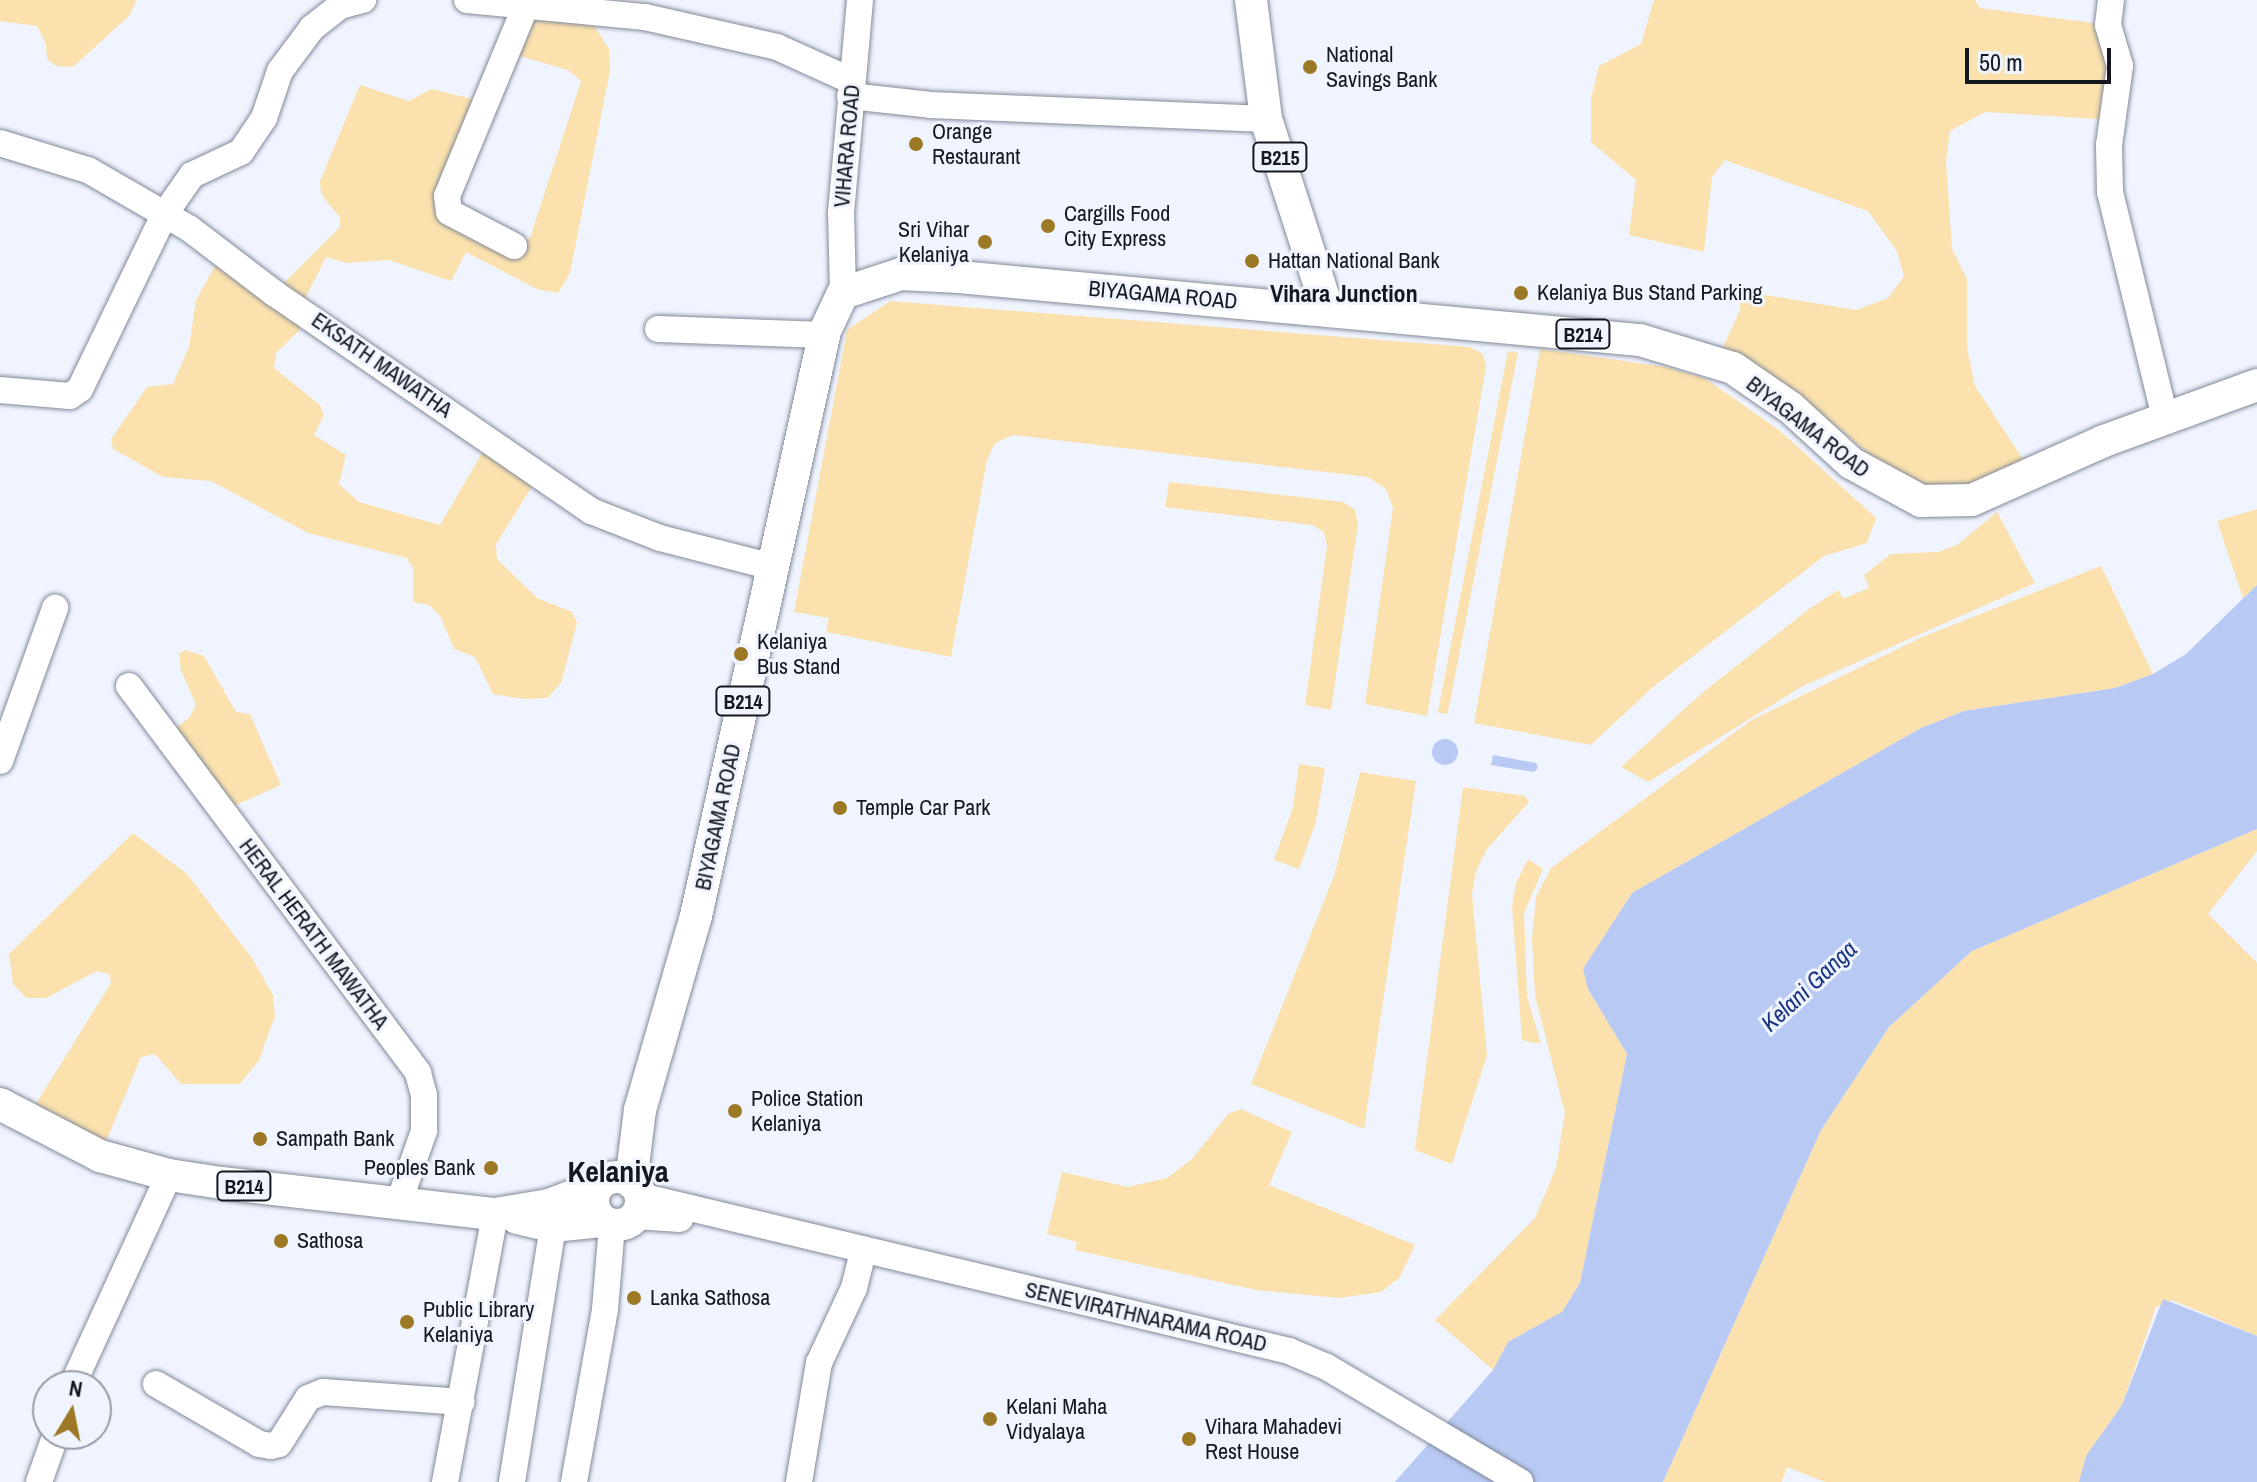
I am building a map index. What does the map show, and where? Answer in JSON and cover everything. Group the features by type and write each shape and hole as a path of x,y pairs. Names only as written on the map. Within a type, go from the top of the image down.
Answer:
{"main road":[{"name":"B215","path":"1251,0 1266,119 1328,311"},
{"name":"BIYAGAMA ROAD","path":"618,1201 640,1110 696,916 824,335 843,293 901,274 1640,340 1705,356 1733,368 1791,408 1876,480 1921,501 1972,500 2165,418 2257,385"},
{"name":"B214","path":"0,1104 100,1156 169,1175 398,1205 499,1214 553,1226 618,1201"},
{"name":"B214","path":"499,1214 549,1205 618,1201"}],"street":[{"path":"0,390 70,396 80,389 164,215 192,175 241,152 264,118 280,71 312,28 340,6 363,0"},
{"path":"467,0 525,8 646,8 777,47 851,89 931,105 1266,119"},
{"name":"VIHARA ROAD","path":"843,293 841,213 860,0"},
{"path":"2111,0 2108,25 2120,66 2109,145 2110,192 2165,418"},
{"path":"514,246 449,212 447,196 525,8"},
{"name":"EKSATH MAWATHA","path":"0,143 88,170 164,215 591,511 660,538 773,567"},
{"path":"658,329 824,335"},
{"path":"0,761 55,608"},
{"name":"HERAL HERATH MAWATHA","path":"129,686 418,1073 424,1095 424,1131 398,1205"},
{"path":"79,1370 169,1175"},
{"path":"574,1482 605,1309 618,1201"},
{"name":"SENEVIRATHNARAMA ROAD","path":"618,1201 743,1223 1289,1351 1325,1366 1520,1482"},
{"path":"445,1482 499,1214"},
{"path":"512,1482 553,1226"},
{"path":"799,1482 819,1363 854,1288 863,1251"},
{"path":"156,1384 259,1444 271,1446 279,1444 313,1394 462,1402"},
{"path":"39,1482 50,1450"}],"shaded area":[{"path":"0,0 136,0 130,15 73,67 56,66 47,59 46,44 37,26 0,21"},
{"path":"1654,0 1975,0 1980,8 2108,25 2113,120 1985,112 1950,131 1946,161 1952,249 1967,279 1967,348 1975,386 2026,464 1994,481 1938,491 1895,476 1797,393 1722,349 1740,310 1741,291 1856,310 1888,298 1904,276 1897,251 1868,211 1725,160 1712,177 1704,252 1629,235 1636,180 1591,142 1591,99 1599,66 1641,44"},
{"path":"525,8 586,13 609,49 610,71 570,273 558,293 537,289 466,252 451,281 389,260 346,263 326,257 301,307 313,317 276,353 274,368 320,405 324,415 314,435 346,455 339,484 359,502 440,525 489,441 539,475 496,544 497,559 537,598 572,612 577,623 561,683 547,698 523,699 493,694 475,657 454,649 440,616 429,605 413,602 413,568 407,558 308,533 211,481 163,477 113,449 111,439 147,387 173,384 189,347 196,300 222,254 274,293 340,227 340,218 321,194 320,181 360,85 409,101 431,89 485,102 447,196 514,246 530,238 581,81 568,70 506,52"},
{"path":"890,301 1470,347 1483,354 1486,366 1427,716 1365,704 1393,508 1386,489 1368,477 1013,435 995,443 987,460 951,657 826,632 829,618 794,612 847,330"},
{"path":"1540,349 1666,367 1706,379 1779,430 1876,518 1867,543 1824,556 1654,686 1591,745 1474,723"},
{"path":"1508,351 1518,353 1448,714 1438,712"},
{"path":"1169,482 1343,502 1355,510 1358,524 1331,710 1305,705 1327,546 1324,532 1312,525 1165,507"},
{"path":"2257,509 2257,585 2243,598 2217,521"},
{"path":"1997,512 2035,583 1801,687 1648,782 1621,767 1702,693 1809,609 1838,590 1843,599 1869,588 1864,575 1891,554 1938,552 1957,545"},
{"path":"2101,566 2153,674 2115,688 1964,711 1921,728 1632,893 1583,969 1588,989 1627,1054 1580,1283 1562,1312 1508,1342 1493,1370 1435,1320 1535,1218 1556,1168 1565,1113 1535,996 1532,938 1536,897 1551,868 1750,721 1920,638"},
{"path":"185,650 204,656 236,712 250,714 281,785 222,811 167,735 190,717 196,704 181,671 179,654"},
{"path":"1299,764 1325,768 1316,822 1299,869 1274,860 1293,807"},
{"path":"1360,772 1416,781 1364,1129 1251,1084 1334,876"},
{"path":"1463,787 1525,796 1529,802 1487,849 1476,871 1472,894 1487,1055 1452,1164 1415,1150"},
{"path":"2257,829 2257,851 2208,914 2257,963 2257,1336 2172,1300 2156,1307 2122,1405 2086,1456 2079,1482 1825,1482 1787,1467 1782,1482 1663,1482 1821,1130 1889,1027 1972,951"},
{"path":"133,833 187,874 252,958 273,995 275,1016 259,1060 240,1084 181,1084 155,1054 141,1057 100,1156 26,1120 111,983 109,974 97,971 46,998 26,998 13,984 9,954"},
{"path":"1528,859 1543,869 1524,913 1527,996 1541,1044 1522,1040 1512,906 1516,883"},
{"path":"1241,1109 1292,1132 1269,1185 1415,1245 1400,1277 1381,1292 1339,1298 1256,1290 1075,1250 1077,1242 1047,1234 1062,1172 1128,1187 1167,1178 1192,1159 1228,1114"}],"water":[{"name":"Kelani Ganga","path":"2257,585 2257,829 1972,951 1889,1027 1821,1130 1663,1482 1395,1482 1493,1370 1508,1342 1562,1312 1580,1283 1627,1054 1588,989 1583,969 1632,893 1921,728 1964,711 2115,688 2153,674 2186,654"},
{"path":"1445,739 1454,743 1458,752 1454,761 1445,765 1436,761 1432,752 1436,743"},
{"path":"1493,755 1536,763 1538,768 1534,772 1491,765"},
{"path":"2163,1299 2257,1336 2257,1482 2079,1482 2086,1456 2122,1405"}],"place":[{"name":"National Savings Bank","path":"1310,67"},
{"name":"Orange Restaurant","path":"916,144"},
{"name":"Cargills Food City Express","path":"1048,226"},
{"name":"Sri Vihar Kelaniya","path":"985,242"},
{"name":"Hattan National Bank","path":"1252,261"},
{"name":"Kelaniya Bus Stand Parking","path":"1521,293"},
{"name":"Kelaniya Bus Stand","path":"741,654"},
{"name":"Temple Car Park","path":"840,808"},
{"name":"Police Station Kelaniya","path":"735,1111"},
{"name":"Sampath Bank","path":"260,1139"},
{"name":"Peoples Bank","path":"491,1168"},
{"name":"Sathosa","path":"281,1241"},
{"name":"Lanka Sathosa","path":"634,1298"},
{"name":"Public Library Kelaniya","path":"407,1322"},
{"name":"Kelani Maha Vidyalaya","path":"990,1419"},
{"name":"Vihara Mahadevi Rest House","path":"1189,1439"}],"district":[{"name":"Vihara Junction","path":"1344,294"},
{"name":"Kelaniya","path":"618,1171"}]}
